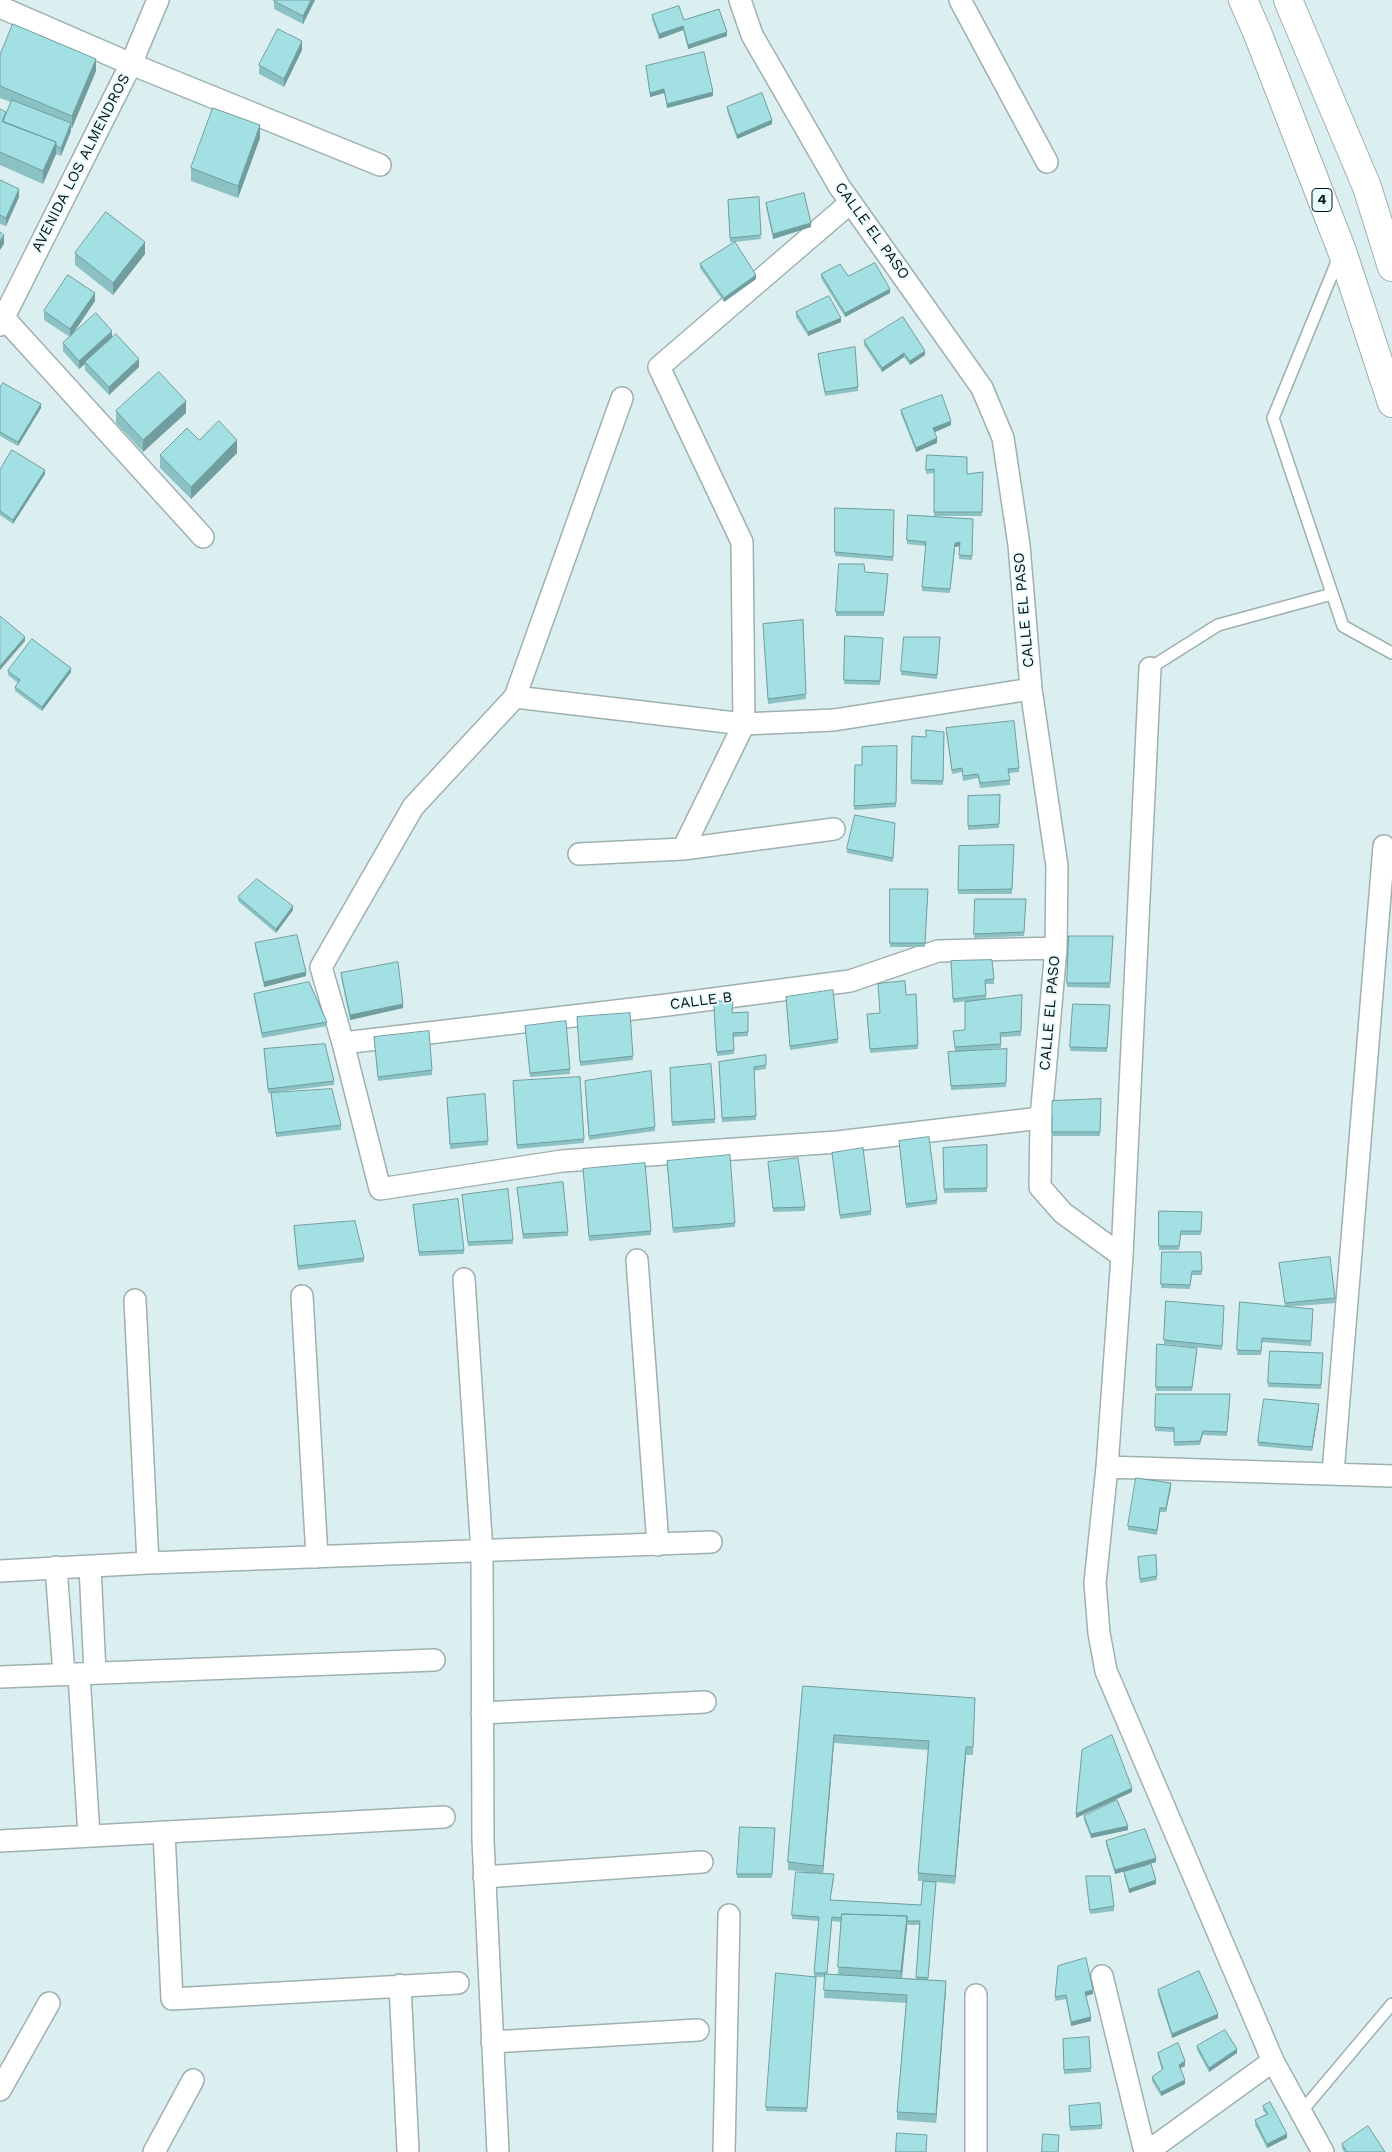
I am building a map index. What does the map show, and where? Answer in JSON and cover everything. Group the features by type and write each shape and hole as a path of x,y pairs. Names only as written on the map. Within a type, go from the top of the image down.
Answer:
{"highway":[{"name":"4","path":"1243,0 1342,251 1392,403"},
{"path":"1288,0 1367,187 1392,267"}],"street":[{"name":"AVENIDA LOS ALMENDROS","path":"1,319 130,64 158,0"},
{"name":"CALLE EL PASO","path":"740,0 752,35 839,186 982,388 1003,438 1019,545 1031,690 1057,866 1056,948 1041,1118 1040,1187 1063,1213 1122,1256"},
{"path":"960,0 1048,162"},
{"path":"0,7 130,64 380,165"},
{"path":"683,849 744,724 742,542 659,367 850,203"},
{"path":"1,319 203,537"},
{"path":"622,398 515,697 413,807 321,967 343,1043 380,1189 562,1161 837,1142 1041,1118"},
{"path":"1150,668 1122,1256 1108,1467 1095,1583 1099,1633 1106,1671 1273,2061 1323,2152"},
{"path":"515,697 744,724 834,720 1031,690"},
{"path":"579,854 683,849 834,829"},
{"path":"1333,1473 1384,846"},
{"name":"CALLE B","path":"343,1043 667,1006 850,981 938,951 1056,948"},
{"path":"637,1260 658,1545"},
{"path":"464,1279 482,1552 484,1877 498,2152"},
{"path":"302,1296 317,1557"},
{"path":"135,1300 148,1563"},
{"path":"1108,1467 1392,1476"},
{"path":"0,1571 148,1563 711,1542"},
{"path":"79,1674 90,1566"},
{"path":"56,1567 79,1674 89,1836"},
{"path":"0,1677 434,1660"},
{"path":"482,1713 705,1702"},
{"path":"0,1841 444,1817"},
{"path":"164,1832 172,1999 458,1982"},
{"path":"484,1877 702,1862"},
{"path":"724,2152 729,1915"},
{"path":"1102,1976 1146,2152 1273,2061"},
{"path":"400,1985 408,2151"},
{"path":"976,1995 976,2152"},
{"path":"0,2090 49,2003"},
{"path":"492,2042 698,2030"},
{"path":"154,2152 193,2080"}],"lane":[{"path":"1342,251 1273,418 1343,626 1392,652"},
{"path":"1150,668 1218,625 1332,594"},
{"path":"1302,2112 1392,2004"}],"building":[{"path":"274,0 311,0 303,16"},
{"path":"679,6 684,20 719,9 727,32 688,45 683,26 659,34 652,15"},
{"path":"13,24 96,59 72,116 0,86 0,55"},
{"path":"278,29 302,41 284,79 259,65"},
{"path":"704,52 713,92 667,104 664,89 650,93 646,66"},
{"path":"762,93 772,120 737,135 727,107"},
{"path":"12,100 71,123 61,148 56,146 56,142 3,122"},
{"path":"213,108 260,125 238,186 191,168"},
{"path":"0,109 6,112 2,121 56,142 43,171 0,152"},
{"path":"0,180 19,189 6,218 0,215"},
{"path":"804,193 811,223 773,234 766,203"},
{"path":"759,197 761,235 730,238 728,200"},
{"path":"106,212 145,242 113,283 75,253"},
{"path":"0,232 4,235 0,241"},
{"path":"735,242 756,275 724,298 700,264"},
{"path":"875,263 890,289 845,313 821,274 840,264 848,276"},
{"path":"68,275 95,293 70,329 44,311"},
{"path":"829,296 841,318 808,332 796,312"},
{"path":"96,313 112,331 79,361 63,343"},
{"path":"903,317 925,351 910,361 904,353 882,368 864,341"},
{"path":"116,334 139,359 109,387 85,362"},
{"path":"855,347 858,387 825,392 818,354"},
{"path":"159,372 186,401 143,440 116,411"},
{"path":"3,383 41,404 18,442 0,432 0,388"},
{"path":"942,395 951,421 933,428 937,438 916,448 901,410"},
{"path":"219,421 237,440 191,487 160,455 187,428 199,440"},
{"path":"12,450 45,470 13,520 0,511 0,470"},
{"path":"927,455 967,457 967,474 983,472 982,512 934,512 934,469 926,470"},
{"path":"835,508 894,510 893,557 835,552"},
{"path":"908,515 973,519 972,556 959,555 960,542 955,543 950,589 922,587 926,542 907,540"},
{"path":"839,564 864,564 865,572 888,574 884,612 836,612"},
{"path":"0,616 25,637 0,666"},
{"path":"803,620 806,694 768,699 763,624"},
{"path":"845,636 883,638 880,681 844,680"},
{"path":"904,637 940,637 937,675 901,671"},
{"path":"32,639 71,668 42,707 15,687 20,680 8,671"},
{"path":"1014,721 1019,768 1008,769 1010,780 980,783 978,774 963,776 962,768 952,770 946,728"},
{"path":"926,730 944,732 943,781 911,780 912,736 926,737"},
{"path":"897,746 896,803 854,806 855,765 862,765 862,747"},
{"path":"1000,795 999,824 968,826 968,796"},
{"path":"855,815 895,823 893,858 847,849"},
{"path":"1014,845 1012,889 958,890 959,846"},
{"path":"257,879 293,906 276,929 238,897"},
{"path":"890,889 928,889 925,943 890,943"},
{"path":"975,899 1026,899 1024,932 974,934"},
{"path":"297,935 306,972 264,982 255,943"},
{"path":"1069,936 1113,936 1110,983 1067,983"},
{"path":"992,960 994,979 985,980 986,995 953,999 951,961"},
{"path":"398,962 403,1004 350,1015 341,973"},
{"path":"905,981 906,995 916,994 918,1045 870,1049 867,1014 880,1013 878,984"},
{"path":"309,982 327,1022 262,1033 254,994"},
{"path":"833,990 838,1039 790,1046 786,997"},
{"path":"1022,995 1021,1031 1000,1033 1001,1044 955,1047 953,1031 965,1030 965,1002"},
{"path":"714,1001 733,1001 732,1013 748,1012 748,1032 733,1033 734,1050 717,1052"},
{"path":"1073,1004 1110,1005 1107,1048 1070,1047"},
{"path":"630,1013 633,1056 580,1062 577,1017"},
{"path":"566,1021 570,1069 530,1073 525,1026"},
{"path":"429,1031 432,1070 378,1077 374,1037"},
{"path":"325,1044 334,1081 268,1089 264,1049"},
{"path":"1007,1049 1006,1083 951,1086 948,1052"},
{"path":"766,1055 766,1065 754,1067 756,1116 722,1118 719,1062"},
{"path":"711,1064 715,1119 672,1122 670,1068"},
{"path":"651,1071 655,1127 589,1136 585,1081"},
{"path":"580,1077 584,1139 517,1145 513,1081"},
{"path":"332,1089 341,1125 276,1133 271,1093"},
{"path":"485,1094 488,1141 450,1144 447,1098"},
{"path":"1101,1099 1100,1132 1052,1132 1052,1101"},
{"path":"929,1137 937,1200 906,1204 899,1141"},
{"path":"987,1145 987,1188 944,1189 943,1148"},
{"path":"863,1148 871,1211 840,1215 832,1153"},
{"path":"730,1155 735,1223 673,1228 667,1161"},
{"path":"798,1158 805,1207 773,1208 768,1162"},
{"path":"645,1163 651,1231 589,1236 583,1169"},
{"path":"563,1182 568,1232 523,1234 517,1188"},
{"path":"508,1189 513,1240 468,1242 462,1195"},
{"path":"458,1199 464,1250 419,1252 413,1205"},
{"path":"1159,1211 1202,1212 1201,1231 1181,1231 1179,1246 1159,1246"},
{"path":"355,1221 364,1258 298,1266 294,1226"},
{"path":"1162,1252 1201,1252 1202,1271 1192,1271 1190,1285 1161,1284"},
{"path":"1330,1257 1335,1298 1285,1303 1279,1263"},
{"path":"1166,1301 1224,1306 1222,1346 1164,1340"},
{"path":"1240,1302 1313,1309 1311,1341 1262,1338 1261,1351 1237,1350"},
{"path":"1157,1344 1197,1348 1192,1387 1156,1387"},
{"path":"1270,1351 1323,1353 1321,1385 1268,1383"},
{"path":"1156,1394 1230,1394 1227,1432 1203,1431 1200,1441 1174,1442 1174,1428 1155,1427"},
{"path":"1264,1399 1319,1404 1312,1447 1258,1442"},
{"path":"1136,1478 1171,1483 1166,1508 1160,1508 1157,1530 1128,1526"},
{"path":"1156,1555 1157,1576 1140,1579 1138,1557"},
{"path":"803,1686 975,1698 973,1747 966,1747 955,1876 918,1873 929,1741 834,1735 823,1866 788,1862"},
{"path":"1112,1735 1132,1788 1076,1814 1082,1750"},
{"path":"1117,1800 1128,1826 1091,1834 1084,1816"},
{"path":"740,1827 775,1828 772,1874 737,1874"},
{"path":"1145,1829 1156,1858 1115,1870 1106,1841"},
{"path":"1151,1864 1156,1880 1129,1889 1124,1872"},
{"path":"796,1872 834,1874 830,1900 921,1905 923,1881 936,1882 928,1978 916,1977 920,1921 907,1921 907,1916 842,1914 841,1918 832,1917 827,1973 814,1973 819,1917 792,1915"},
{"path":"1086,1876 1110,1876 1114,1906 1090,1910"},
{"path":"842,1914 907,1916 901,1971 838,1967"},
{"path":"1086,1958 1093,1990 1085,1992 1091,2017 1071,2022 1066,1995 1055,1997 1058,1966"},
{"path":"1199,1971 1218,2014 1172,2034 1158,1990"},
{"path":"776,1973 816,1977 807,2108 766,2107"},
{"path":"825,1974 946,1981 936,2114 897,2112 907,1995 824,1990"},
{"path":"1225,2030 1237,2049 1209,2068 1197,2046"},
{"path":"1089,2037 1091,2068 1064,2070 1063,2039"},
{"path":"1178,2043 1185,2061 1179,2065 1185,2080 1161,2092 1152,2077 1163,2069 1158,2053"},
{"path":"1270,2102 1287,2134 1267,2144 1255,2120 1268,2114 1263,2106"},
{"path":"1100,2103 1102,2125 1070,2127 1069,2106"},
{"path":"1368,2126 1385,2152 1347,2152 1342,2144"},
{"path":"897,2133 927,2135 926,2152 896,2152"},
{"path":"1043,2134 1059,2135 1058,2152 1042,2152"}]}
